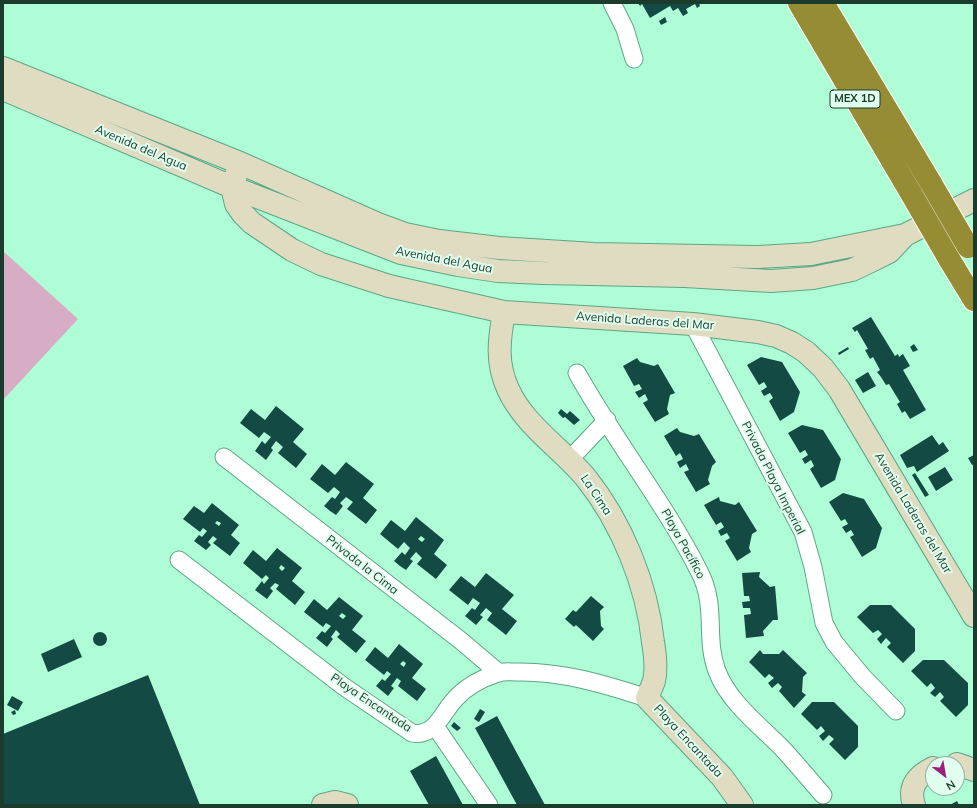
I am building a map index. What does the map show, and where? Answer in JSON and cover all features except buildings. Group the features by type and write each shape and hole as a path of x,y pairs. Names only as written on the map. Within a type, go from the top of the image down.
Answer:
{"highway":[{"name":"MEX 1D","path":"799,3 974,300"},
{"name":"MEX 1D","path":"823,3 971,252"}],"main road":[{"name":"Avenida del Agua","path":"3,68 240,163 364,218 405,234 439,241 499,248 594,254 788,256 834,251 905,235 974,200"},
{"name":"Avenida del Agua","path":"3,89 232,187 401,254 458,265 498,271 685,276 771,281 813,278 852,270 889,252 905,235"},
{"path":"232,187 240,163"},
{"name":"Avenida Laderas del Mar","path":"232,187 236,204 252,223 292,250 321,264 389,286 504,312 693,324 758,332 776,336 792,343 823,368 839,389 974,616"},
{"name":"La Cima","path":"504,312 498,345 501,366 507,388 516,404 586,478 625,544 640,580 651,617 655,655 654,681 646,698"},
{"name":"Playa Encantada","path":"646,698 722,777 742,805"},
{"path":"914,805 911,796 913,784 920,775 925,772"},
{"path":"323,805 335,802 347,805"}],"street":[{"path":"612,3 625,29 634,59"},
{"name":"Privada Playa Imperial","path":"693,324 802,532 813,566 824,623 834,642 862,676 896,711"},
{"name":"Playa Pacífico","path":"578,373 593,402 607,420 660,503 700,572 709,597 712,652 723,684 737,702 823,794"},
{"path":"569,460 607,420"},
{"name":"Privada la Cima","path":"224,457 460,640 499,673"},
{"name":"Playa Encantada","path":"179,560 342,686 412,733 420,734 428,731 435,726 449,706 464,690 499,673 532,672 573,677 646,698"},
{"path":"435,726 489,805"}],"shaded area":[{"path":"3,251 78,319 3,400"}]}
